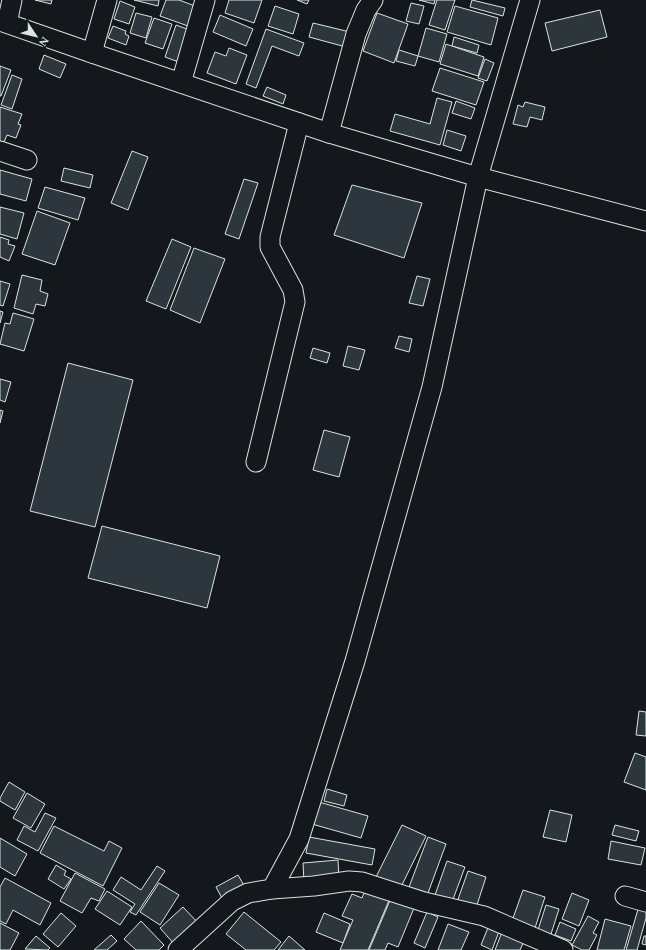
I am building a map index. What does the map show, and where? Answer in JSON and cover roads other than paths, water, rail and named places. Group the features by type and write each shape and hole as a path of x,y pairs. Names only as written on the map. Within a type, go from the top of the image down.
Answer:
{"street":[{"path":"12,0 4,22 92,53 329,133 478,177 646,221"},
{"path":"92,53 107,0"},
{"path":"181,83 205,0"},
{"path":"329,133 356,34 366,10 373,0"},
{"path":"272,889 300,839 358,653 432,387 478,177 530,0"},
{"path":"256,462 295,302 293,290 270,247 270,237 298,123"},
{"path":"0,151 27,160"},
{"path":"178,950 232,901 248,893 349,881 362,882 424,902 484,916 563,950"},
{"path":"625,896 646,902"}]}
